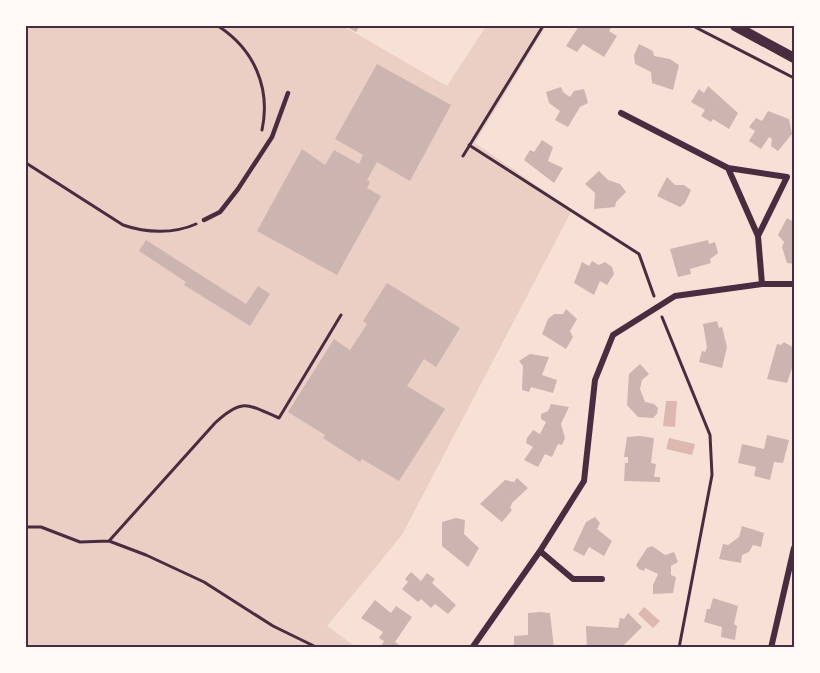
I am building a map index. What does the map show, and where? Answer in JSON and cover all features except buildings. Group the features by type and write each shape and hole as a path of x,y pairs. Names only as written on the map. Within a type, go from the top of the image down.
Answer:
{"street":[{"path":"735,26 795,57"},
{"path":"621,113 728,168 787,177 758,236"},
{"path":"728,168 758,236 762,284"},
{"path":"472,648 540,551 584,481 595,380 613,335 675,296 762,284 795,284"},
{"path":"771,648 795,548"},
{"path":"540,551 573,579 602,579"}],"lane":[{"path":"204,220 220,212 238,189 272,137 288,93"}],"path":[{"path":"218,26 246,50 259,73 264,98 262,131"},
{"path":"462,156 543,26"},
{"path":"693,26 795,78"},
{"path":"469,146 639,254 710,435 712,475 679,648"},
{"path":"26,163 123,225 135,229 185,229 204,220"},
{"path":"109,541 215,423 233,407 252,405 279,418 341,315"},
{"path":"26,527 41,527 80,542 109,541 204,582 273,626 318,648"}],"shaded area":[{"path":"26,26 343,26 447,86 486,26 546,26 475,143 572,210 402,535 327,626 356,647 26,647"},
{"path":"666,401 677,401 675,427 663,426"},
{"path":"669,438 695,444 692,455 666,449"},
{"path":"644,607 660,621 653,628 638,614"}]}
